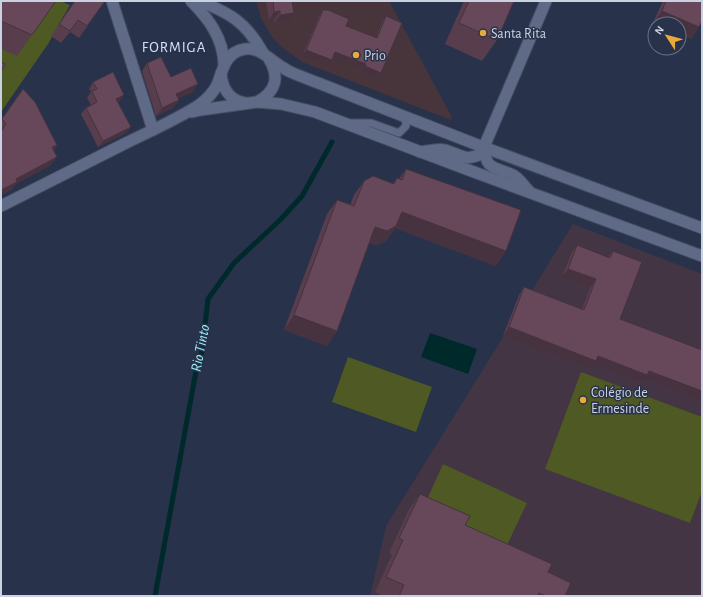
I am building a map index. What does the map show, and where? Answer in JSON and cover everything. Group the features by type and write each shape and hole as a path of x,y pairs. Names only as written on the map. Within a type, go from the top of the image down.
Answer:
{"main road":[{"path":"112,1 153,130"},
{"path":"191,1 205,15 215,30 224,52 222,82 225,90 231,97 239,102 281,104 315,112 702,256"},
{"path":"182,115 201,110 252,102 265,98 271,92 275,83 276,75 274,66 255,38 242,23 228,13 200,1"},
{"path":"420,152 444,150 465,158 474,158 481,154 546,1"},
{"path":"1,206 153,130 200,104 209,96 216,86 223,68 230,56 237,51 254,49 295,74 702,228"},
{"path":"485,147 484,156 486,162 491,167 515,176 529,192"}],"lane":[{"path":"348,124 371,123 399,133 406,126 405,116"}],"shaded area":[{"name":"Prio","path":"256,1 389,1 452,117 451,120 302,62 284,49 272,37 261,18"},
{"name":"Colégio de Ermesinde","path":"573,224 702,274 702,596 370,596 386,526"},
{"path":"430,333 477,349 468,374 421,357"}],"green space":[{"path":"1,1 60,1 70,5 48,44 1,112"},
{"path":"348,357 432,387 416,432 332,402"},
{"path":"581,372 702,417 702,491 690,523 545,469"},
{"path":"443,464 527,503 507,545 424,506"}],"building":[{"path":"1,1 56,1 32,35 1,21"},
{"path":"75,1 105,1 87,26 78,20 70,31 59,24"},
{"path":"273,1 292,1 294,13 280,15 280,11 274,12"},
{"path":"469,1 514,1 497,40 459,23"},
{"path":"666,1 702,1 702,21 699,27 687,22 687,16 674,16 662,11"},
{"path":"323,10 328,10 349,19 346,26 377,38 386,16 402,23 381,73 365,66 366,64 335,52 332,60 306,50"},
{"path":"161,57 171,77 191,68 198,84 176,94 179,100 162,108 147,63"},
{"path":"1,62 5,64 1,72"},
{"path":"113,72 124,95 116,99 131,127 103,141 86,108 97,102 92,91 97,89 93,82"},
{"path":"23,89 35,102 57,145 52,147 57,157 16,179 17,182 1,190 1,132 6,123 2,119"},
{"path":"406,169 521,210 506,251 402,212 396,226 387,231 375,227 337,331 294,315 337,200 354,206 364,181 373,176 394,184 397,178 402,180"},
{"path":"577,245 610,258 613,251 642,262 620,319 702,350 702,391 649,371 647,375 598,356 596,361 509,327 524,287 584,310 596,279 568,269"},
{"path":"420,494 470,516 465,525 552,564 548,572 571,583 565,596 546,596 539,593 537,596 399,596 404,585 386,577 403,540 399,538"}],"waterway":[{"name":"Rio Tinto","path":"155,596 196,371 202,351 208,299 234,263 280,220 302,196 332,142"}],"place":[{"name":"Santa Rita","path":"483,33"},
{"name":"Prio","path":"356,55"},
{"name":"Colégio de Ermesinde","path":"583,400"}],"district":[{"name":"FORMIGA","path":"174,47"}]}
